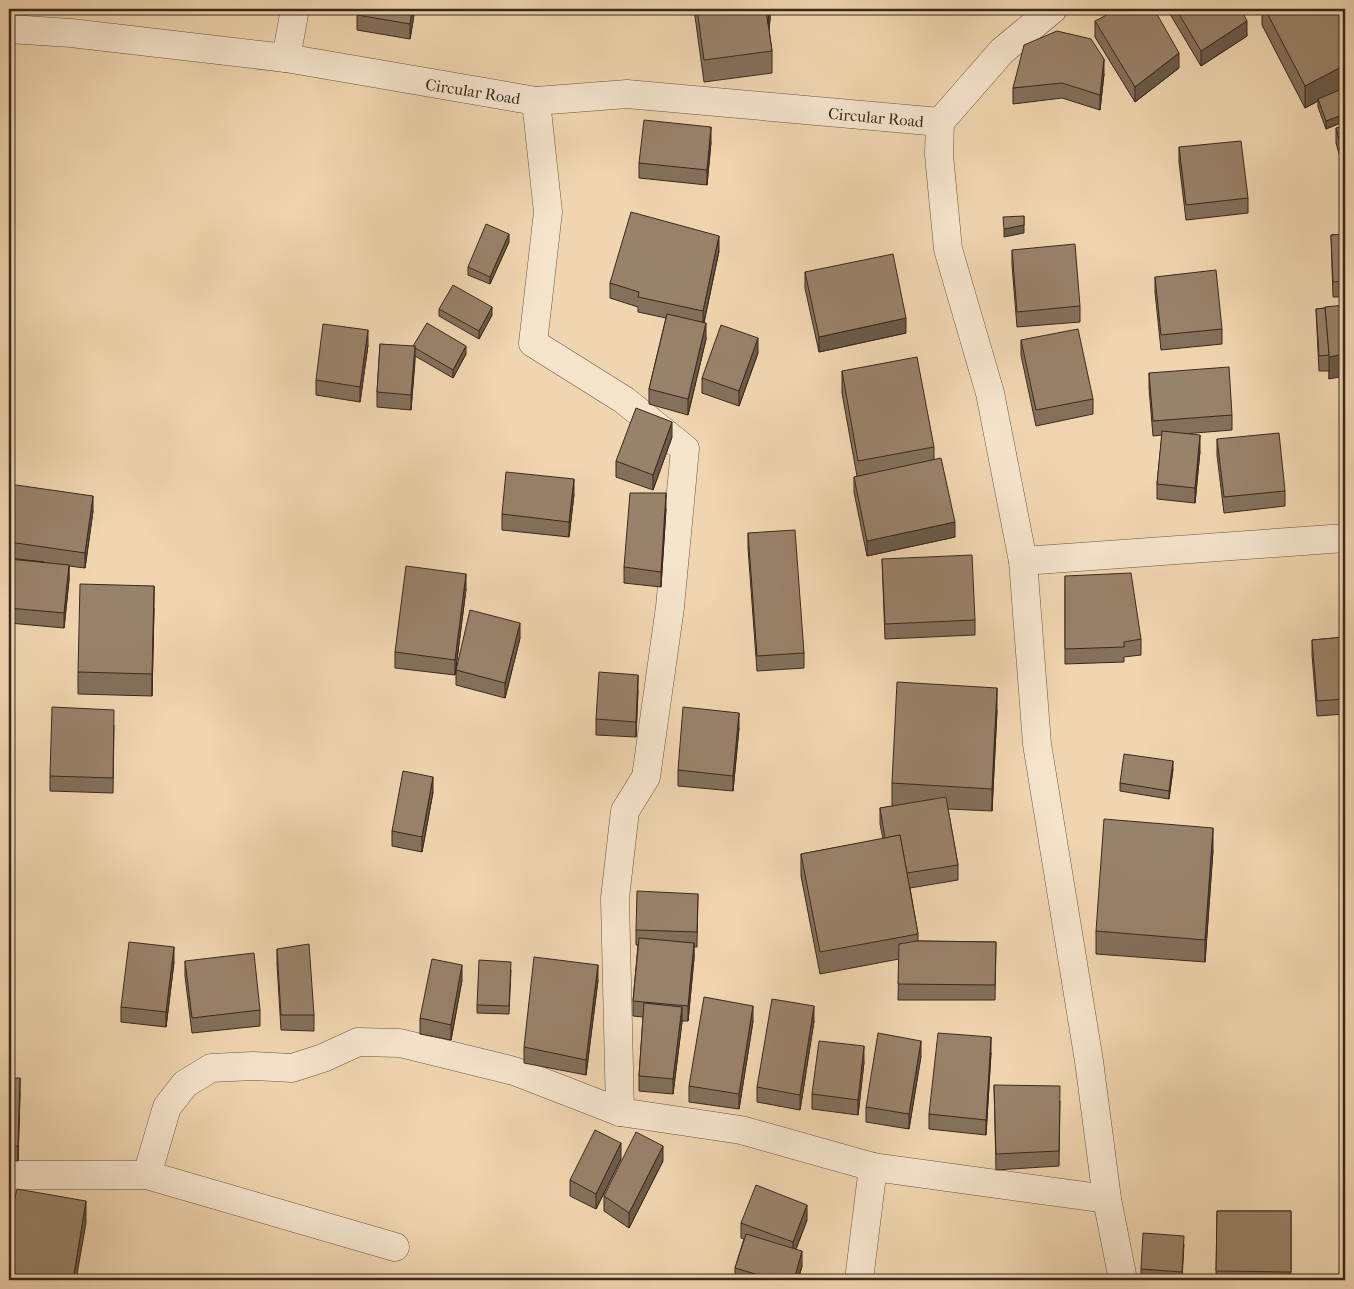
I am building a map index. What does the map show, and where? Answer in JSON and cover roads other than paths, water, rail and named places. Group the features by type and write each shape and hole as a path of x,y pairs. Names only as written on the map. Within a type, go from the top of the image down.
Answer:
{"street":[{"path":"286,58 295,9"},
{"path":"1053,9 1002,51 940,122 939,154 948,249 990,393 1022,561 1037,744 1089,1061 1107,1199 1123,1280"},
{"name":"Circular Road","path":"9,29 71,33 286,58 536,101 627,94 940,122"},
{"path":"536,101 548,212 533,343 624,400 684,449 670,607 646,777 625,811 616,898 620,1112"},
{"path":"1022,561 1345,538"},
{"path":"147,1174 167,1106 185,1084 211,1068 253,1066 292,1068 323,1058 358,1042 400,1043 514,1071 620,1112 741,1130 873,1167 1107,1199"},
{"path":"859,1280 873,1167"},
{"path":"9,1175 147,1174 395,1247"}]}
